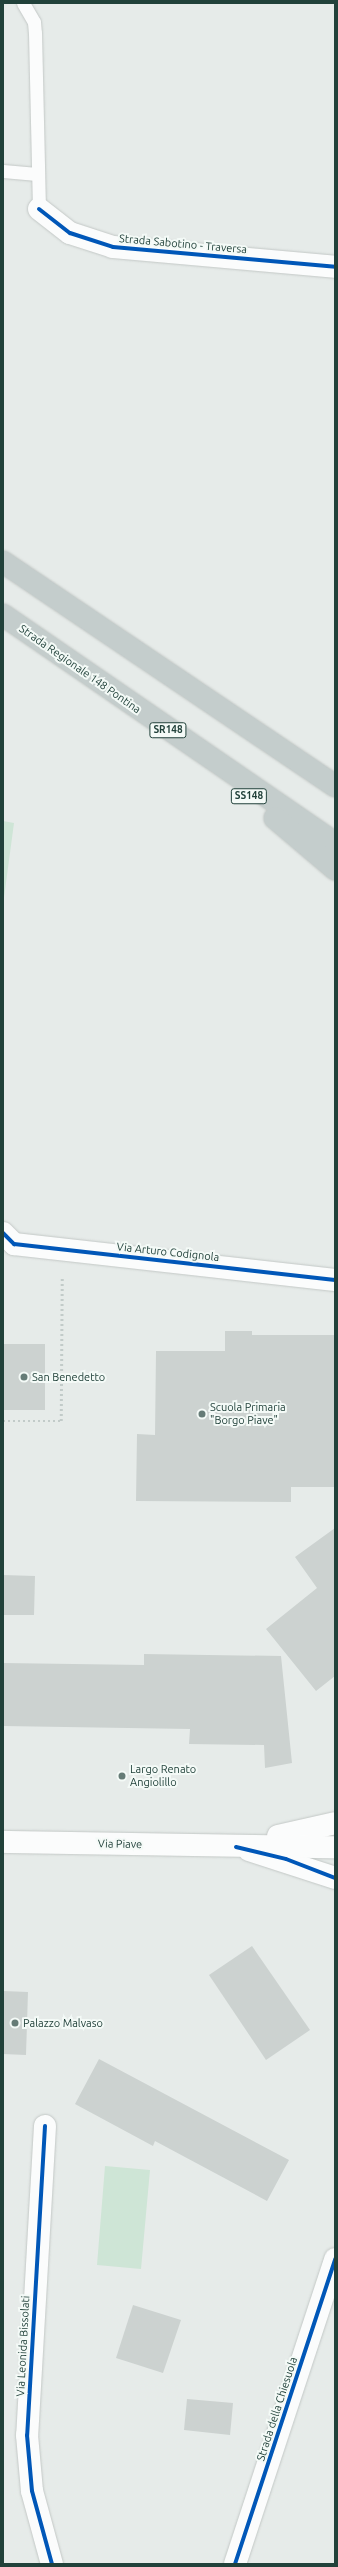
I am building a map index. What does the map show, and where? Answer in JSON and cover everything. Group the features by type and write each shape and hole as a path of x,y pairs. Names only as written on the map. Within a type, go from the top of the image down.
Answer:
{"highway":[{"path":"3,562 335,786"},
{"name":"Strada Regionale 148 Pontina","path":"3,615 161,725 335,843"},
{"name":"SS148","path":"161,725 335,869"},
{"path":"266,740 335,770"}],"street":[{"name":"Strada Sabotino - Traversa","path":"39,209 70,233 113,247 335,267"},
{"name":"Via Arturo Codignola","path":"3,1233 14,1244 335,1280"},
{"name":"Via Piave","path":"236,1847 335,1823"},
{"name":"Via Piave","path":"3,1842 236,1847 335,1847"},
{"path":"236,1847 286,1859 335,1878"},
{"name":"Via Leonida Bissolati","path":"45,2126 27,2434 32,2491 52,2564"},
{"name":"Strada della Chiesuola","path":"235,2564 335,2259"}],"lane":[{"path":"22,3 32,17 35,33 37,174 39,209"},
{"path":"3,171 37,174"}],"path":[{"path":"3,1421 61,1421 62,1249"}],"green space":[{"path":"3,821 14,823 3,905"},
{"path":"105,2166 150,2170 141,2269 97,2265"}],"building":[{"path":"225,1331 252,1331 252,1335 335,1335 335,1487 291,1487 291,1502 136,1501 137,1434 155,1435 156,1351 225,1351"},
{"name":"San Benedetto","path":"3,1344 45,1344 45,1410 3,1410"},
{"path":"335,1528 335,1676 316,1691 266,1629 317,1588 295,1557"},
{"path":"3,1575 35,1576 34,1615 3,1615"},
{"path":"144,1654 281,1656 292,1763 265,1768 264,1745 189,1744 190,1729 3,1726 3,1663 144,1665"},
{"path":"252,1946 310,2030 266,2060 209,1975"},
{"name":"Palazzo Malvaso","path":"3,1991 28,1992 26,2055 3,2054"},
{"path":"99,2059 289,2160 267,2201 155,2141 153,2146 75,2104"},
{"path":"133,2305 181,2320 163,2373 116,2358"},
{"path":"187,2399 233,2403 230,2435 184,2430"}],"cycle path":[{"path":"39,209 70,233 113,247 335,267"},
{"path":"3,1233 14,1244 335,1280"},
{"path":"236,1847 286,1859 335,1878"},
{"path":"45,2126 27,2435 32,2491 52,2564"},
{"path":"235,2564 335,2259"}],"place":[{"name":"San Benedetto","path":"24,1377"},
{"name":"Scuola Primaria \"Borgo Piave\"","path":"202,1414"},
{"name":"Largo Renato Angiolillo","path":"122,1776"},
{"name":"Palazzo Malvaso","path":"15,2023"}]}
